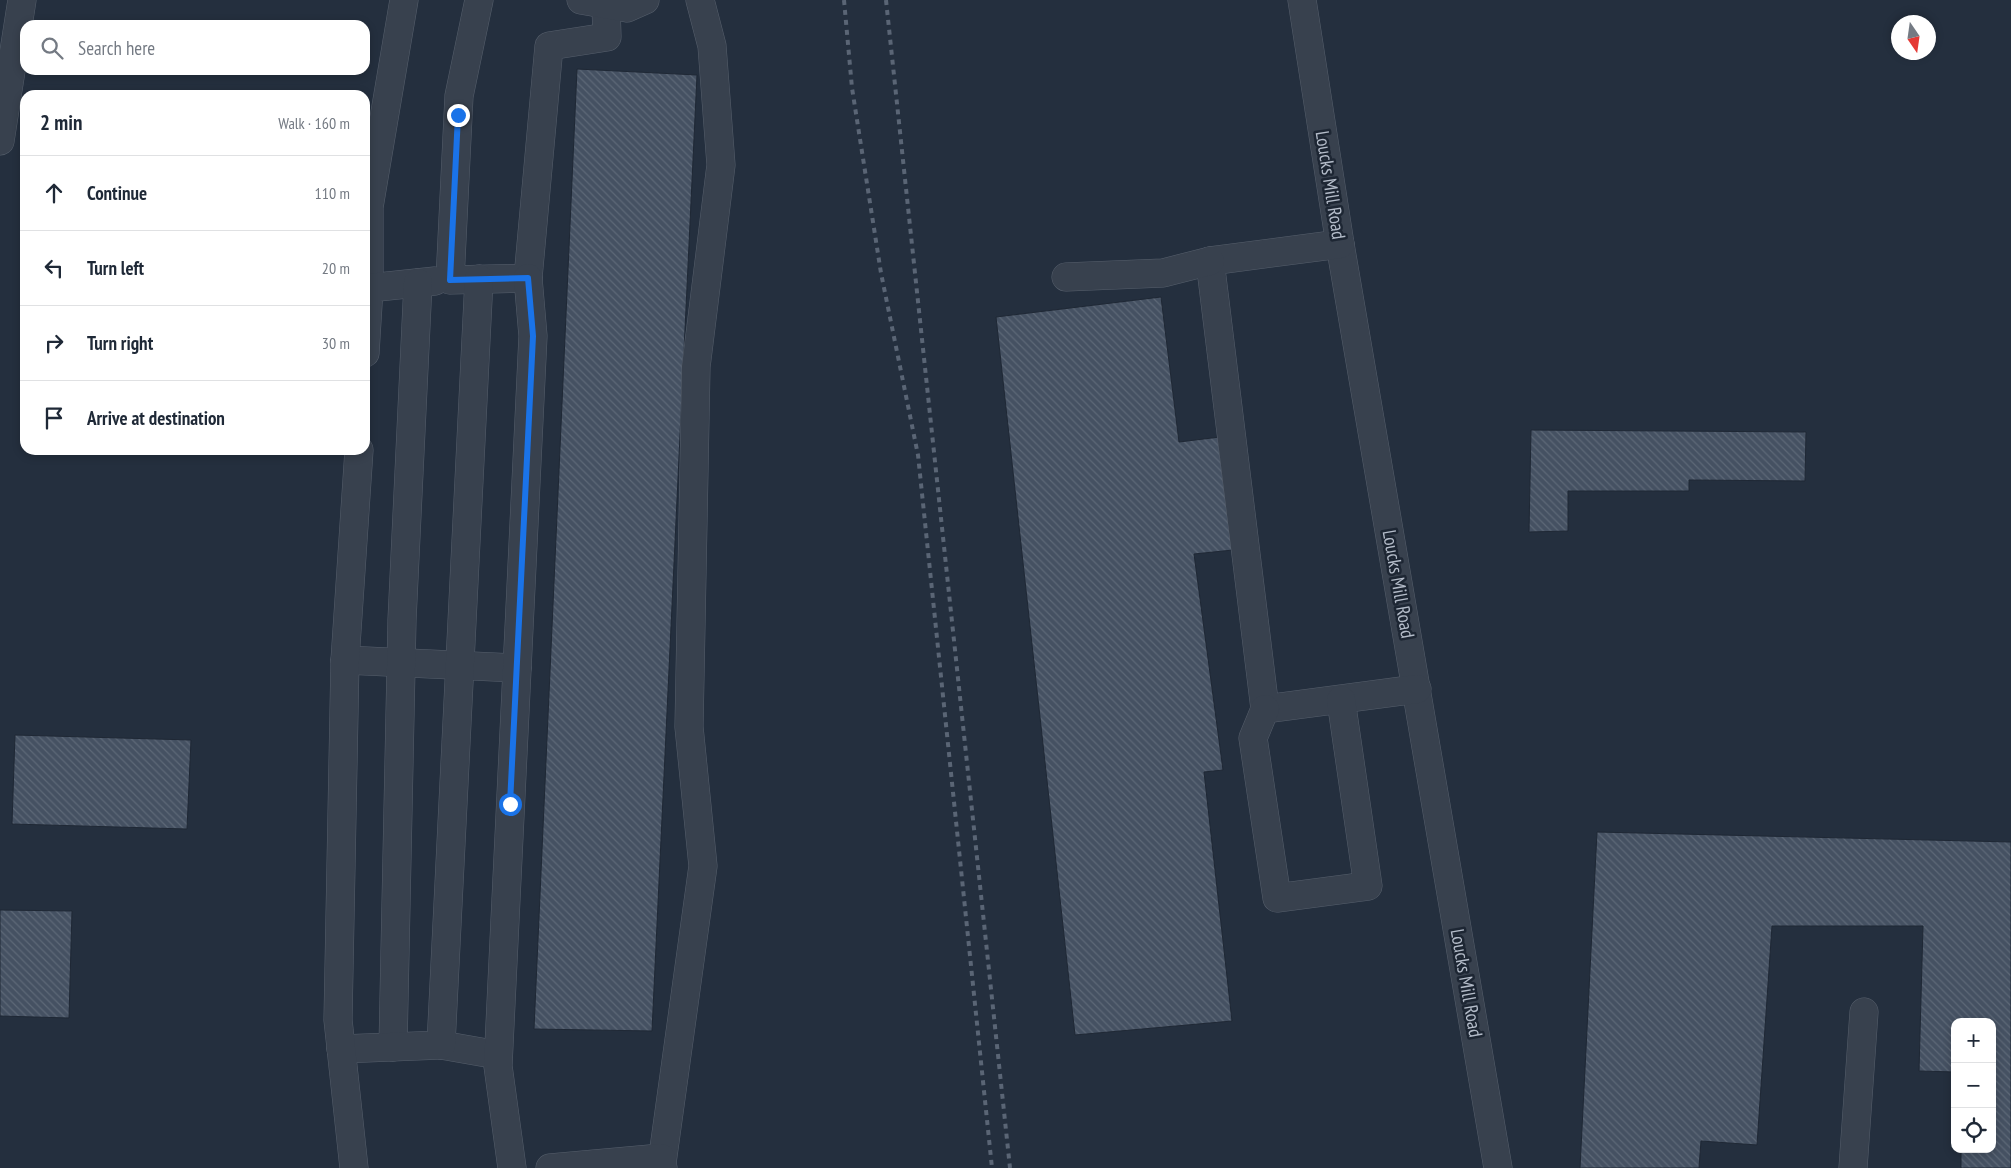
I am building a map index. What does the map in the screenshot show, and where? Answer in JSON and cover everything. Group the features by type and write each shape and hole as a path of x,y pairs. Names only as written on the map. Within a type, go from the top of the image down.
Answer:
{"street":[{"path":"0,141 22,0"},
{"path":"370,201 404,0"},
{"path":"450,280 459,96 479,0"},
{"path":"594,2 627,8 645,0"},
{"path":"663,1166 678,1035 703,866 689,727 696,376 721,165 712,46 700,0"},
{"name":"Loucks Mill Road","path":"1302,0 1340,244 1498,1168"},
{"path":"512,1168 498,1055 533,336 528,278 549,46 607,37 594,2"},
{"path":"1066,278 1163,273 1210,261 1340,244"},
{"path":"1210,261 1265,709 1254,738 1277,898 1368,886 1341,700"},
{"path":"370,288 450,280 528,278"},
{"path":"441,1045 479,279"},
{"path":"392,1047 401,662 418,283"},
{"path":"354,1168 338,1020 345,660 359,455"},
{"path":"345,660 517,668"},
{"path":"1265,709 1417,689"},
{"path":"1853,1168 1864,1012"},
{"path":"341,1050 441,1045 498,1055"},
{"path":"550,1168 661,1158 663,1166"}],"building":[{"path":"577,69 697,75 652,1031 534,1029"},
{"path":"1161,297 1179,442 1220,437 1233,550 1194,554 1223,770 1204,772 1232,1021 1075,1035 996,317"},
{"path":"1531,430 1806,432 1805,481 1689,480 1689,491 1568,491 1568,531 1529,532"},
{"path":"15,735 191,740 187,829 12,824"},
{"path":"1597,832 2011,842 2011,1168 1961,1168 1961,1153 1996,1153 1996,1018 1951,1018 1951,1072 1919,1071 1923,926 1772,926 1757,1145 1701,1141 1699,1168 1580,1168"},
{"path":"0,910 72,911 69,1018 0,1016"}],"railway":[{"path":"844,0 852,88 881,273 918,455 992,1168"},
{"path":"886,0 1010,1168"}],"route":[{"path":"458,115 450,280 528,278 533,336 510,804"}]}
